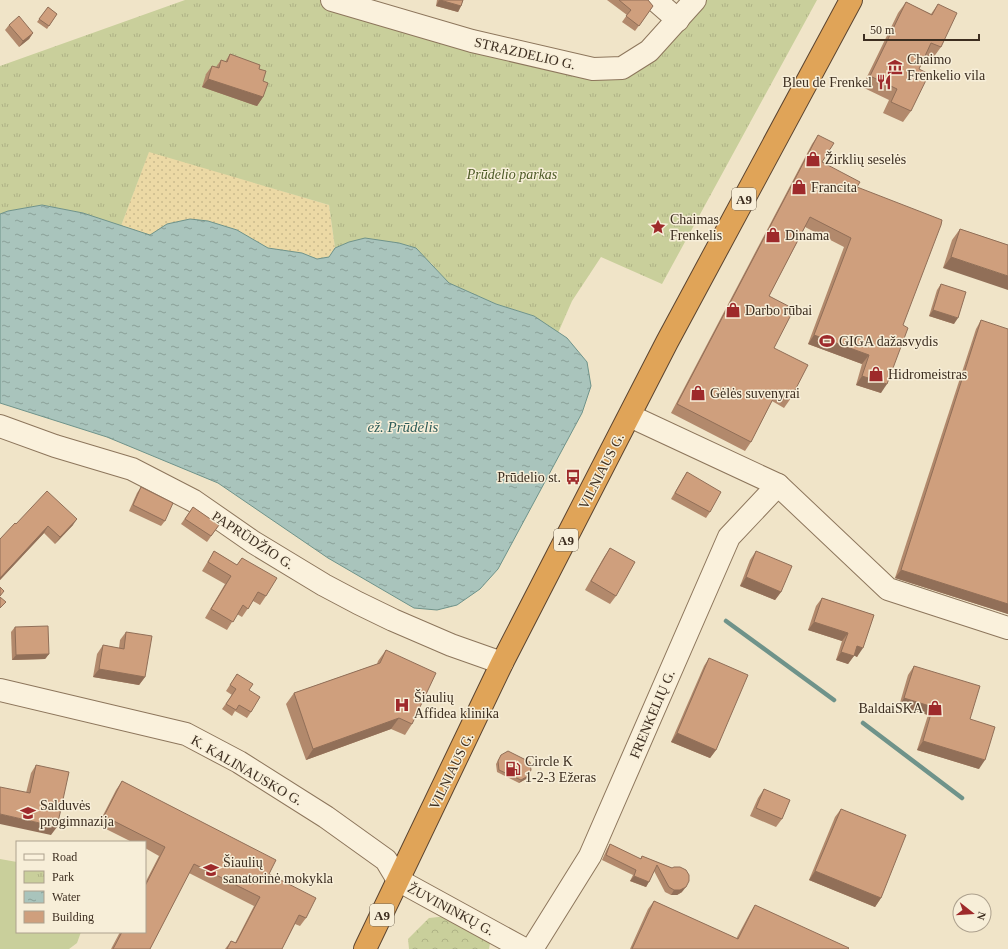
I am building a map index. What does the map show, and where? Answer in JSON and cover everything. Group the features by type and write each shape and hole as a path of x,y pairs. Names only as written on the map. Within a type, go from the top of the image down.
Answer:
{"highway":[{"name":"VILNIAUS G.","path":"365,949 502,663 667,342 851,0"}],"street":[{"name":"STRAZDELIO G.","path":"332,0 472,41 593,69 622,68 650,51 695,0"},
{"path":"655,0 678,20"},
{"path":"630,416 778,485 888,589 1008,628"},
{"name":"PAPRŪDŽIO G.","path":"0,426 55,446 132,469 194,501 253,542 324,585 358,603 451,645 502,663"},
{"name":"FRENKELIŲ G.","path":"532,949 590,856 728,537 778,485"},
{"name":"K. KALINAUSKO G.","path":"0,690 186,734 239,762 326,817 386,860 398,880"},
{"name":"ŽUVININKŲ G.","path":"398,880 524,949"}],"green space":[{"name":"Prūdelio parkas","path":"185,0 332,0 622,68 695,0 817,0 662,284 601,257 572,301 558,333 534,316 496,304 448,283 431,263 349,242 335,248 329,205 149,152 121,226 83,213 42,205 8,211 0,214 0,66"},
{"path":"0,859 16,862 16,933 81,933 77,943 69,949 0,949"},
{"path":"448,916 474,931 490,943 489,949 409,949 408,939 429,918"}],"sand":[{"path":"149,151 329,205 335,248 330,257 317,259 302,253 268,248 254,240 208,221 191,220 167,224 150,236 121,226"}],"water":[{"name":"ež. Prūdelis","path":"42,205 83,213 150,235 167,224 190,219 208,221 237,230 268,248 302,253 317,259 329,257 335,248 349,242 365,238 399,243 416,248 449,283 496,304 534,316 567,338 587,362 591,386 582,413 498,569 480,589 457,605 437,610 414,608 328,558 218,483 107,437 0,403 0,214 8,211"}],"building":[{"path":"440,0 463,0 461,6"},
{"path":"619,0 648,0 653,6 639,26 626,16 631,10"},
{"name":"Chaimo Frenkelio vila","path":"906,2 932,15 938,4 957,13 941,47 931,43 919,69 929,74 911,111 891,102 897,89 870,76"},
{"path":"48,7 57,14 49,26 39,19"},
{"path":"19,16 33,33 23,41 9,25"},
{"path":"230,54 260,65 259,69 266,71 263,81 268,83 263,97 208,79 212,66 219,68 221,60 227,62"},
{"path":"818,135 834,143 822,162 860,182 857,187 942,220 941,225 903,325 908,328 887,384 862,376 869,355 814,335 851,238 810,217 769,296 794,309 774,348 808,365 791,398 777,391 751,442 677,404"},
{"path":"960,229 1008,245 1008,276 951,257"},
{"path":"941,284 966,292 958,318 933,310"},
{"path":"981,320 1008,329 1008,604 901,570"},
{"path":"687,472 721,492 710,512 675,493"},
{"path":"141,487 173,503 165,521 133,505"},
{"path":"47,491 77,519 60,537 48,526 0,578 0,539"},
{"path":"193,507 219,525 211,536 185,519"},
{"path":"610,548 635,562 616,596 591,581"},
{"path":"214,551 237,565 242,558 277,578 266,596 258,592 248,609 243,605 233,622 211,609 231,576 208,562"},
{"path":"756,551 792,566 781,592 746,577"},
{"path":"0,587 4,591 0,596"},
{"path":"0,597 6,602 0,608"},
{"path":"822,598 874,615 863,648 857,646 854,656 841,652 848,633 814,622"},
{"path":"48,626 49,654 16,655 15,627"},
{"path":"126,632 152,636 145,677 99,669 103,645 124,649"},
{"path":"386,650 436,673 412,724 399,718 313,749 294,693 380,663"},
{"path":"709,658 748,675 716,750 677,733"},
{"path":"914,666 980,686 970,719 995,727 985,760 923,741 933,707 904,698"},
{"path":"237,674 253,684 249,690 260,697 251,712 239,705 236,710 226,704 236,689 230,685"},
{"path":"508,751 530,762 531,770 528,776 521,780 499,770 498,761 501,755"},
{"name":"Salduvės progimnazija","path":"36,765 69,772 57,827 0,814 0,787 30,793"},
{"name":"Šiaulių sanatorinė mokykla","path":"122,781 276,860 269,874 316,898 306,918 299,915 282,949 227,949 231,941 236,943 260,897 194,864 150,949 113,949 121,933 146,933 146,884 165,847 104,816"},
{"path":"764,789 790,800 782,819 756,808"},
{"path":"841,809 906,835 881,898 815,871"},
{"path":"610,844 641,859 642,856 672,868 680,867 686,870 689,875 689,881 686,887 680,890 674,890 669,887 657,865 649,882 634,876 636,870 606,855"},
{"path":"654,901 738,939 755,905 849,948 632,949"}],"waterway":[{"path":"726,621 834,700"},
{"path":"863,723 962,798"}],"place":[{"name":"Chaimo Frenkelio vila","path":"895,67"},
{"name":"Bleu de Frenkel","path":"884,82"},
{"name":"Žirklių seselės","path":"813,159"},
{"name":"Francita","path":"799,187"},
{"name":"Chaimas Frenkelis","path":"658,227"},
{"name":"Dinama","path":"773,235"},
{"name":"Darbo rūbai","path":"733,310"},
{"name":"GIGA dažasvydis","path":"827,341"},
{"name":"Hidromeistras","path":"876,374"},
{"name":"Gėlės suvenyrai","path":"698,393"},
{"name":"Prūdelio st.","path":"573,477"},
{"name":"Šiaulių Affidea klinika","path":"402,705"},
{"name":"BaldaiSKA","path":"935,708"},
{"name":"Circle K 1-2-3 Ežeras","path":"513,769"},
{"name":"Salduvės progimnazija","path":"28,813"},
{"name":"Šiaulių sanatorinė mokykla","path":"211,870"}]}
